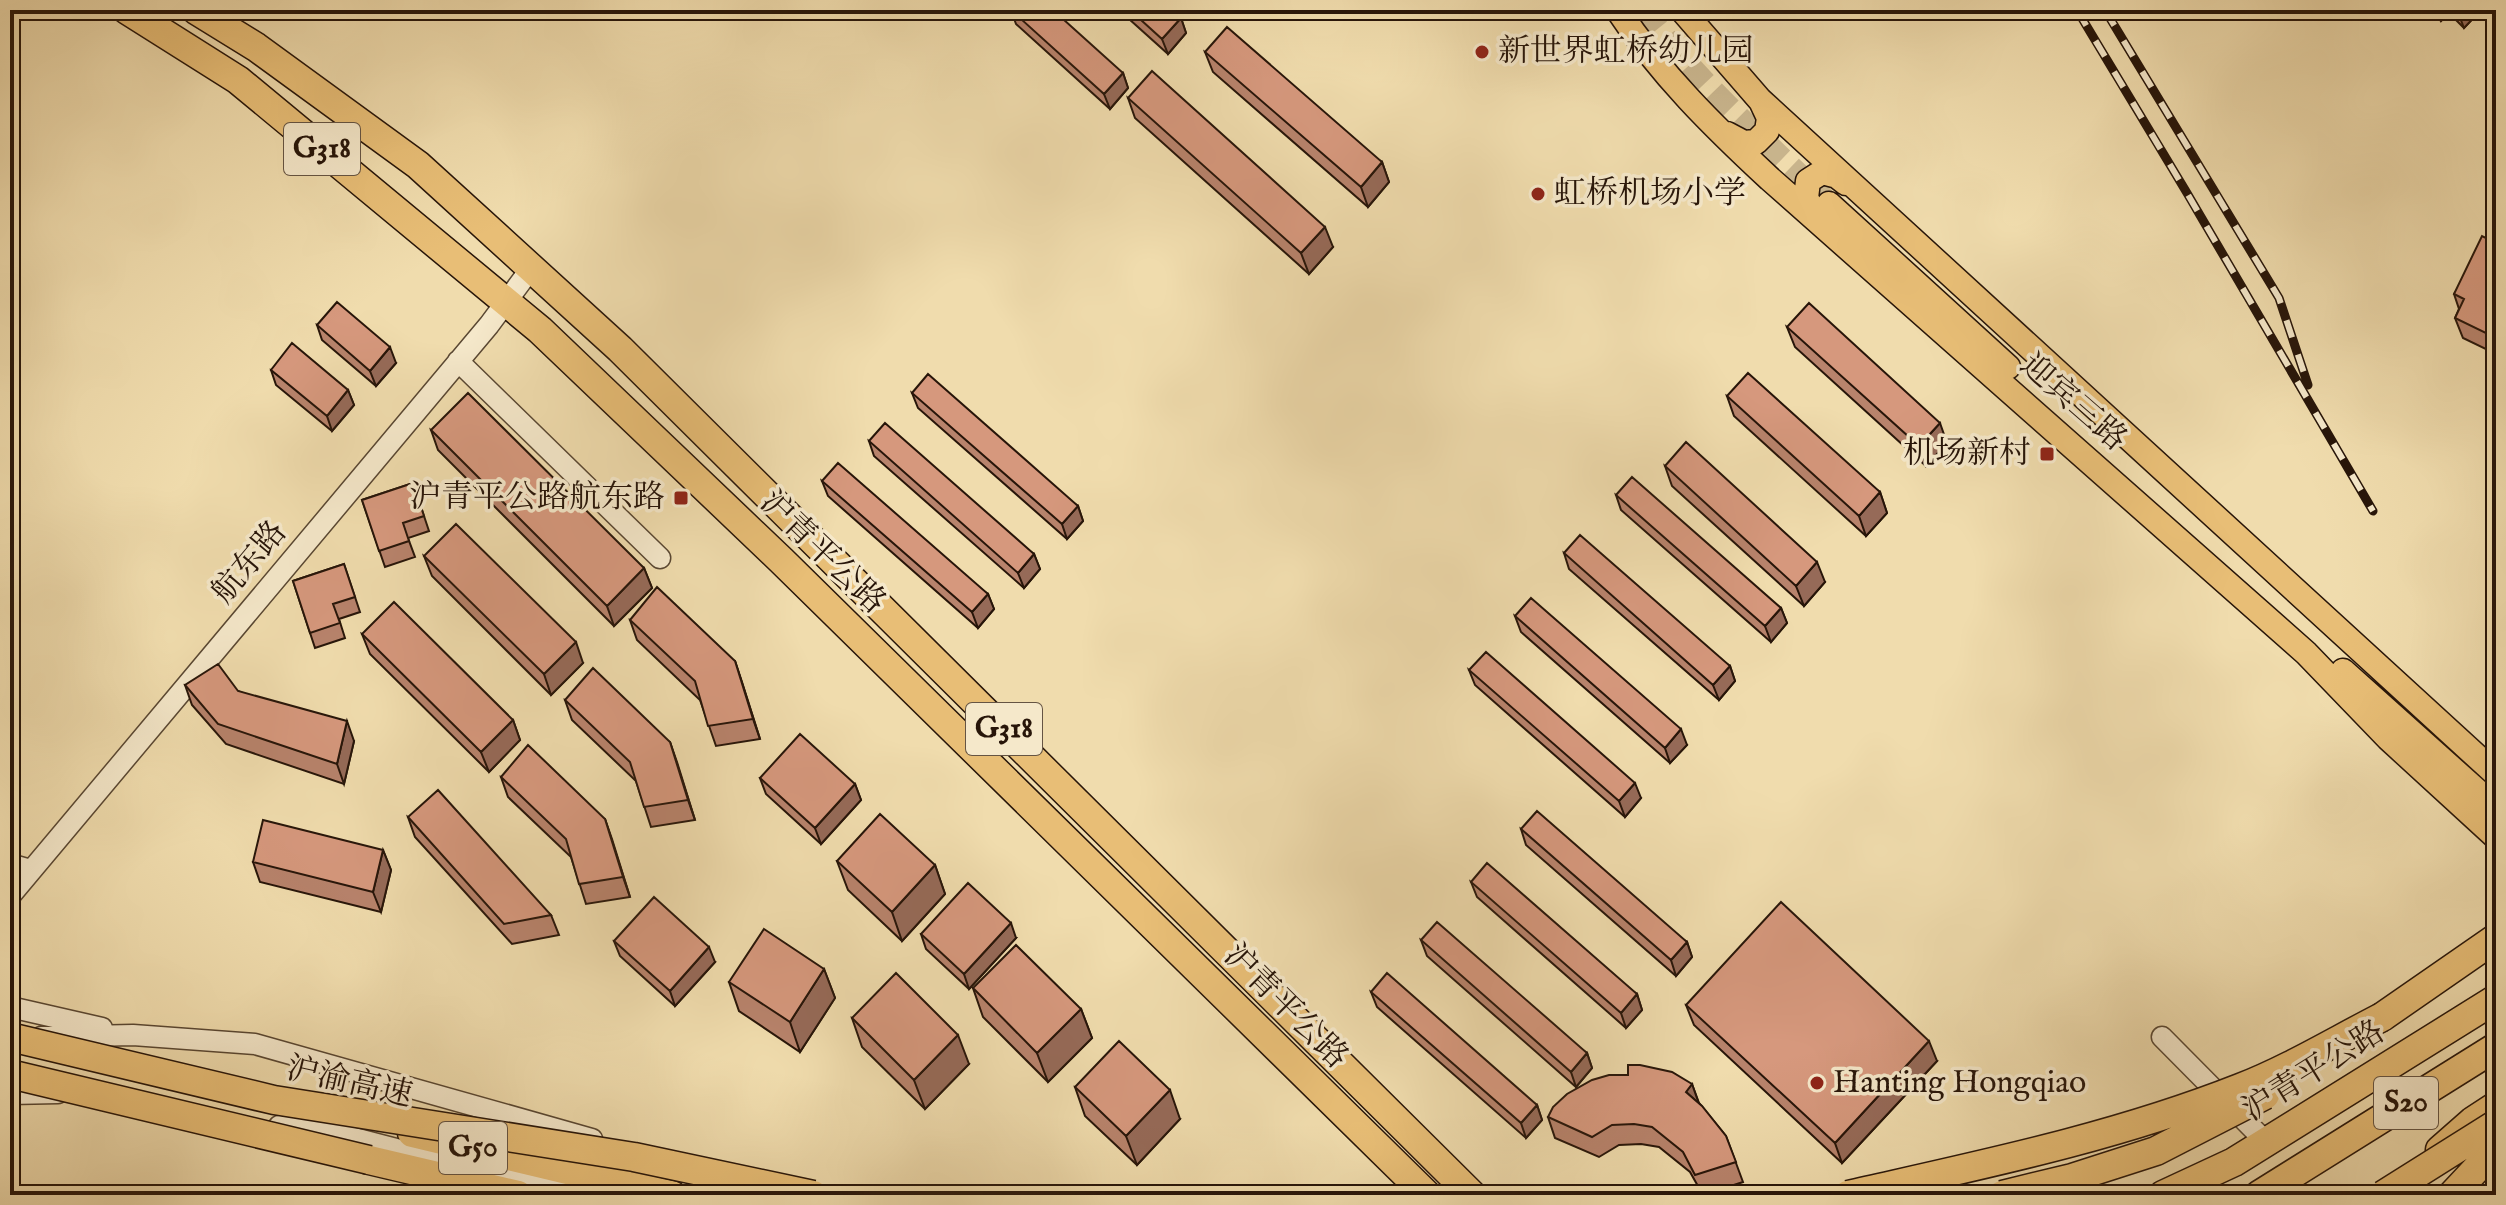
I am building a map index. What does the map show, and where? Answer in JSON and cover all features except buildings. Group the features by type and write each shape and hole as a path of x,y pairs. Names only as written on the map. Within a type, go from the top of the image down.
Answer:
{"highway":[{"name":"沪青平公路","path":"127,10 238,80 551,341 782,561 1427,1195"},
{"name":"沪青平公路","path":"196,10 256,47 418,165 532,267 620,349 1472,1195"},
{"path":"2002,1195 2072,1178 2156,1151 2275,1090 2496,938"},
{"name":"沪青平公路","path":"2163,1195 2234,1162 2496,999"},
{"path":"1848,1195 2065,1145 2150,1121 2244,1087 2382,1017"},
{"name":"沪渝高速","path":"10,1037 672,1195"},
{"name":"S20","path":"2259,1195 2496,1047"},
{"name":"G50","path":"10,1074 518,1195"},
{"path":"274,1100 634,1157 813,1195"},
{"path":"2386,1195 2473,1121 2496,1106"},
{"name":"S20","path":"2386,1195 2496,1124"},
{"path":"2452,1195 2496,1148"},
{"path":"2249,1195 2316,1159"},
{"path":"369,1160 465,1195"},
{"path":"2439,1195 2496,1161"},
{"path":"2186,1195 2234,1162"}],"main road":[{"name":"迎宾三路","path":"1618,10 1649,54 1704,116 1824,214 2306,653 2388,738 2496,837"},
{"path":"1667,10 1760,100 1769,118 1767,131 1756,142 1744,143 1730,137 1704,116"},
{"name":"迎宾三路","path":"1682,10 1760,100 2496,774"},
{"path":"1867,199 1837,176 1822,172 1808,181 1806,198 2496,808"},
{"path":"2405,725 2496,823"}],"street":[{"name":"航东路","path":"10,896 458,361 532,267"},
{"path":"458,361 660,558"},
{"path":"10,864 31,870"},
{"path":"10,1007 133,1035"},
{"path":"10,1037 133,1035 255,1044 796,1195"},
{"path":"2162,1037 2266,1142"},
{"path":"10,1094 101,1092 229,1119 346,1136 573,1195"}],"tunnel":[{"path":"1643,10 1708,87 1829,204"}],"railway":[{"path":"2077,10 2373,511"},
{"path":"2105,10 2279,298 2308,385"}],"place":[{"name":"新世界虹桥幼儿园","path":"1482,52"},
{"name":"虹桥机场小学","path":"1538,194"},
{"name":"机场新村","path":"2047,454"},
{"name":"沪青平公路航东路","path":"681,498"},
{"name":"Hanting Hongqiao","path":"1817,1083"}]}
